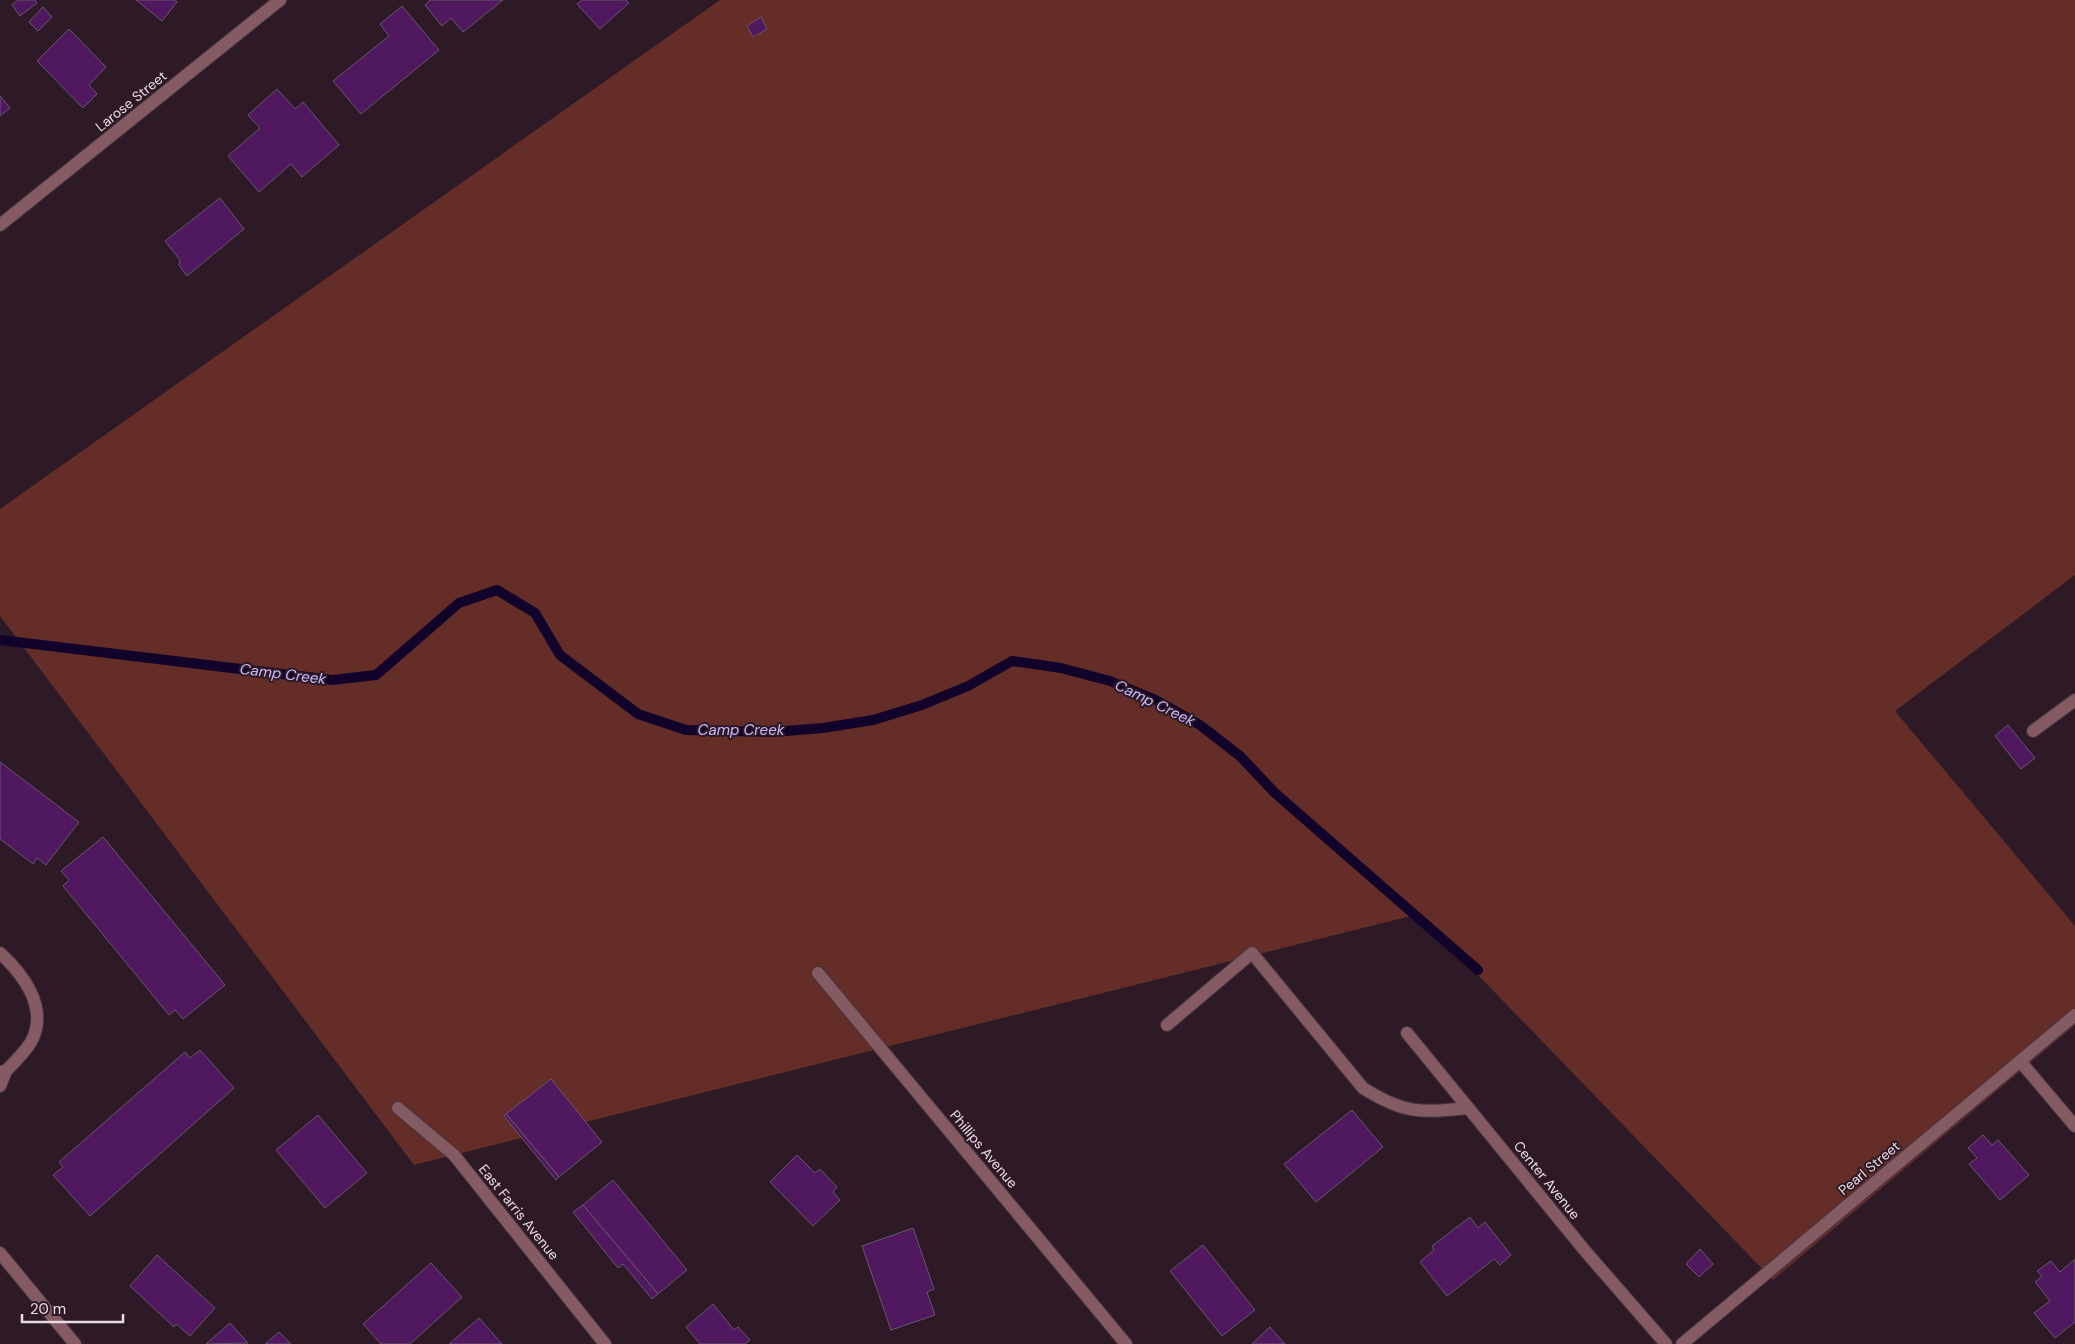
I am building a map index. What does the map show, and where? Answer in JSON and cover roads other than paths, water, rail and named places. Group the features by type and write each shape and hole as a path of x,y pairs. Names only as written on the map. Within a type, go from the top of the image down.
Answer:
{"street":[{"name":"Larose Street","path":"0,225 280,0"},
{"path":"2033,731 2075,700"},
{"path":"1167,1025 1252,953 1363,1088 1388,1104 1407,1110 1436,1111 1468,1108"},
{"path":"0,954 12,965 30,990 37,1005 38,1023 33,1040 3,1071 0,1086"},
{"name":"Phillips Avenue","path":"818,973 1126,1344"},
{"name":"Pearl Street","path":"1682,1344 2075,1015"},
{"name":"Center Avenue","path":"1407,1033 1586,1252 1666,1344"},
{"path":"2020,1061 2075,1126"},
{"name":"East Farris Avenue","path":"398,1108 454,1155 605,1344"},
{"path":"0,1253 75,1344"}],"waterway":[{"name":"Camp Creek","path":"0,640 332,680 376,675 459,603 497,590 535,613 560,655 638,714 686,730 773,732 823,728 873,720 922,705 968,686 1012,661 1061,668 1110,681 1156,700 1200,725 1240,756 1275,793 1478,970"}]}
